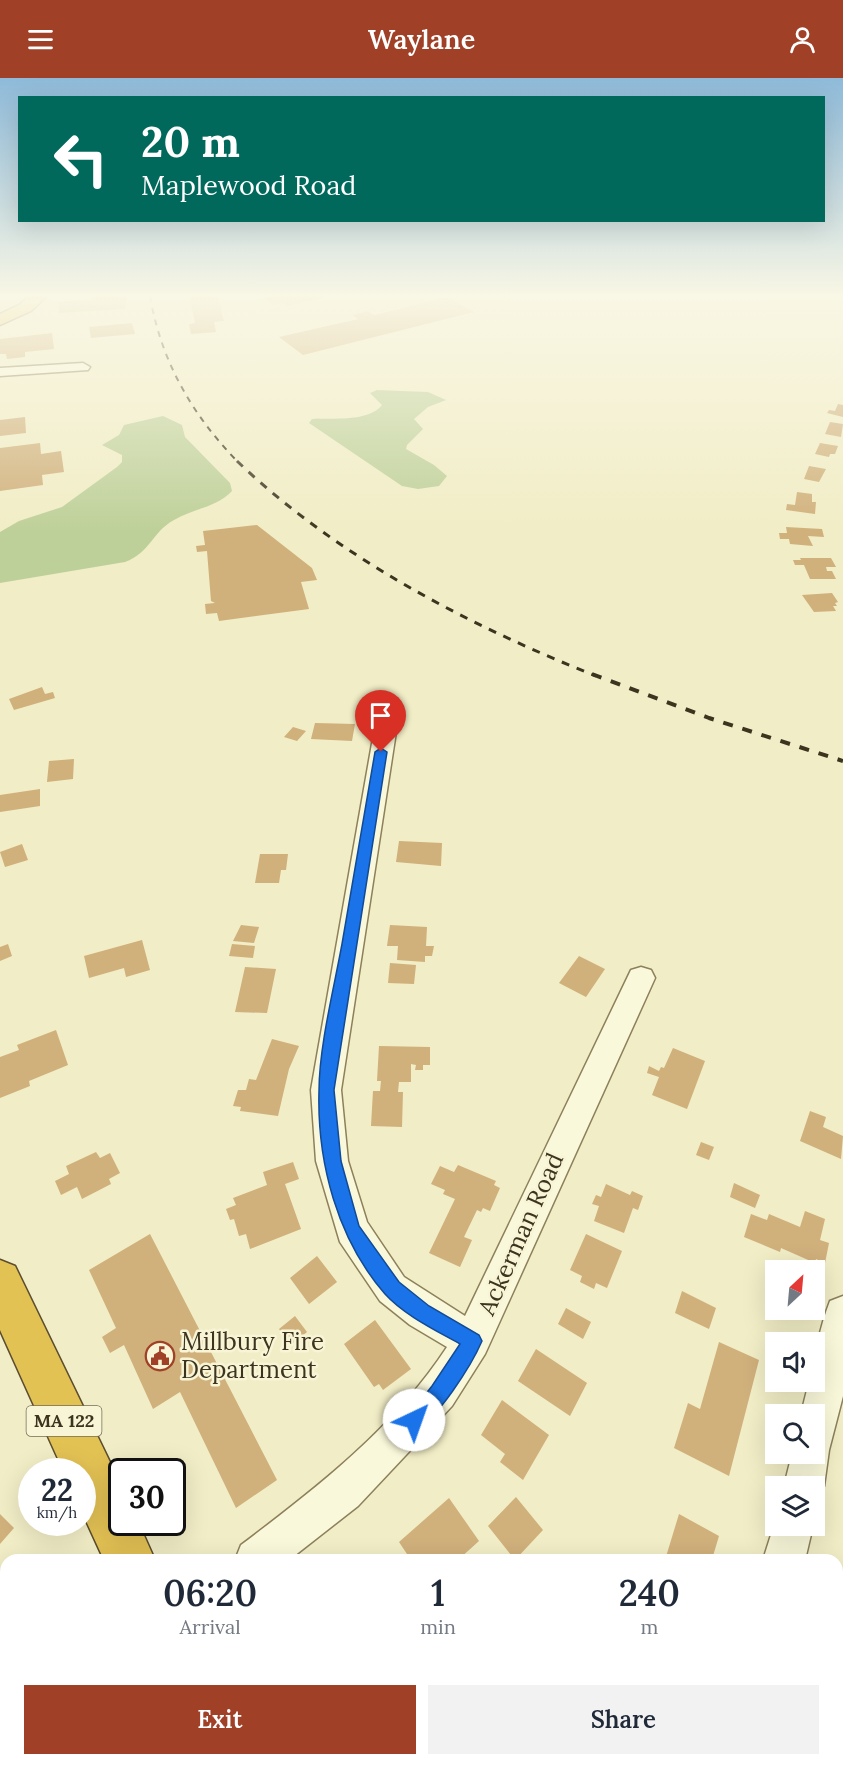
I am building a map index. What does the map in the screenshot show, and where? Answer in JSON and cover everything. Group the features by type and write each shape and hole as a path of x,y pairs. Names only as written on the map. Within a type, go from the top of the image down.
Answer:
{"highway":[{"name":"MA 122","path":"0,1281 127,1554"}],"street":[{"path":"385,732 326,1090 332,1161 352,1230 392,1289 423,1312 472,1341"},
{"name":"Ackerman Road","path":"264,1554 344,1492 439,1393 472,1341 641,978"},
{"path":"823,1404 841,1330"},
{"path":"786,1554 790,1536"}],"green space":[{"path":"377,390 428,392 446,400 428,407 414,419 423,429 407,445 406,449 434,465 447,476 439,486 418,489 402,486 309,423 312,419 350,418 368,414 382,405 370,393"},
{"path":"163,416 182,425 185,437 230,483 232,491 219,501 182,516 167,525 146,548 125,562 0,583 0,532 19,521 62,507 122,462 122,455 102,445 119,435 124,425"}],"building":[{"path":"838,404 843,405 843,417 827,413 829,410 835,411"},
{"path":"25,417 26,433 0,436 0,420"},
{"path":"830,422 843,424 841,437 825,434"},
{"path":"40,443 41,454 61,451 64,472 42,475 43,485 0,491 0,448"},
{"path":"820,443 838,446 835,454 830,454 829,457 815,454"},
{"path":"809,466 826,469 819,482 804,479"},
{"path":"797,492 812,494 812,502 816,502 815,514 786,510 787,504 795,505"},
{"path":"257,525 312,568 317,580 301,582 309,609 219,621 217,613 206,614 205,604 215,603 211,601 207,551 197,552 196,546 205,545 203,531"},
{"path":"786,527 822,529 824,537 808,536 813,546 790,544 789,539 780,539 779,533 787,533"},
{"path":"800,558 831,558 836,567 826,567 827,571 832,571 836,579 810,579 804,565 795,565 793,560 801,560"},
{"path":"832,593 838,602 835,603 837,606 833,606 836,611 814,612 802,595"},
{"path":"42,687 45,694 53,692 55,698 14,710 9,699"},
{"path":"315,723 355,724 352,741 311,739"},
{"path":"293,727 306,731 297,741 284,737"},
{"path":"74,759 73,779 47,782 49,761"},
{"path":"40,789 40,806 0,812 0,795"},
{"path":"399,841 442,843 441,866 396,862"},
{"path":"22,844 28,860 5,867 0,852"},
{"path":"260,854 288,854 286,870 281,870 279,883 255,883"},
{"path":"241,925 259,927 254,943 233,941"},
{"path":"390,925 427,927 426,946 434,946 432,956 425,956 425,962 397,960 398,946 387,946"},
{"path":"142,940 150,970 126,977 124,968 89,978 84,956"},
{"path":"8,944 12,956 0,961 0,947"},
{"path":"232,944 255,946 253,958 229,956"},
{"path":"579,956 605,969 586,997 559,983"},
{"path":"390,963 416,965 414,984 388,983"},
{"path":"245,967 276,969 267,1013 235,1012"},
{"path":"56,1030 68,1065 29,1081 30,1086 0,1098 0,1057 19,1050 17,1045"},
{"path":"272,1039 299,1046 289,1069 278,1116 240,1111 241,1107 233,1106 238,1090 246,1090 249,1079 256,1080"},
{"path":"379,1046 430,1047 430,1065 423,1065 423,1070 415,1070 416,1065 411,1064 411,1082 399,1082 398,1092 403,1092 402,1127 371,1126 373,1091 380,1091 381,1081 377,1081"},
{"path":"673,1048 705,1061 687,1109 652,1095 659,1077 647,1073 649,1066 659,1071 661,1067 664,1068"},
{"path":"810,1111 826,1117 823,1127 843,1136 841,1159 800,1141"},
{"path":"701,1142 714,1147 709,1160 696,1155"},
{"path":"96,1152 100,1158 110,1153 120,1173 109,1179 111,1184 82,1199 77,1187 61,1195 55,1181 69,1174 66,1166"},
{"path":"293,1162 299,1179 285,1184 301,1229 250,1249 246,1234 239,1236 234,1219 230,1220 226,1209 236,1205 233,1198 267,1185 263,1172"},
{"path":"458,1165 496,1181 494,1185 500,1188 490,1211 483,1208 481,1212 477,1210 464,1237 472,1240 460,1267 429,1253 455,1199 443,1194 445,1190 431,1184 440,1166 454,1172"},
{"path":"734,1183 760,1195 755,1208 730,1197"},
{"path":"606,1184 630,1195 632,1191 643,1196 638,1210 633,1208 624,1233 594,1221 599,1206 592,1204 596,1195 601,1197"},
{"path":"805,1211 825,1219 820,1240 829,1243 825,1263 825,1260 808,1260 781,1248 780,1252 744,1237 751,1214 767,1220 769,1214 800,1227"},
{"path":"150,1234 277,1480 236,1508 180,1392 153,1409 124,1345 110,1353 102,1337 116,1328 89,1270"},
{"path":"586,1234 622,1251 607,1288 596,1283 594,1289 580,1282 582,1276 570,1270"},
{"path":"317,1256 337,1282 309,1304 290,1278"},
{"path":"682,1291 716,1308 709,1329 675,1313"},
{"path":"566,1308 591,1322 583,1339 558,1324"},
{"path":"295,1316 307,1332 291,1345 279,1329"},
{"path":"375,1320 411,1369 383,1390 379,1384 374,1387 344,1344"},
{"path":"719,1342 759,1360 729,1476 674,1448 688,1403 700,1409"},
{"path":"536,1349 587,1383 570,1416 518,1381"},
{"path":"502,1400 549,1435 523,1480 500,1462 505,1454 481,1435"},
{"path":"516,1497 543,1530 521,1554 510,1554 488,1526"},
{"path":"449,1498 479,1541 465,1554 407,1554 399,1542"},
{"path":"0,1514 14,1528 0,1544"},
{"path":"679,1514 719,1536 714,1554 667,1554"}],"railway":[{"path":"176,375 206,425 237,461"},
{"path":"237,461 317,528 406,585 500,634 596,676"},
{"path":"592,674 709,718 843,761"}],"place":[{"name":"Millbury Fire Department","path":"160,1356"}],"route":[{"path":"381,752 371,800 326,1090 332,1161 352,1230 392,1289 423,1312 472,1341 439,1393 414,1420"}]}
